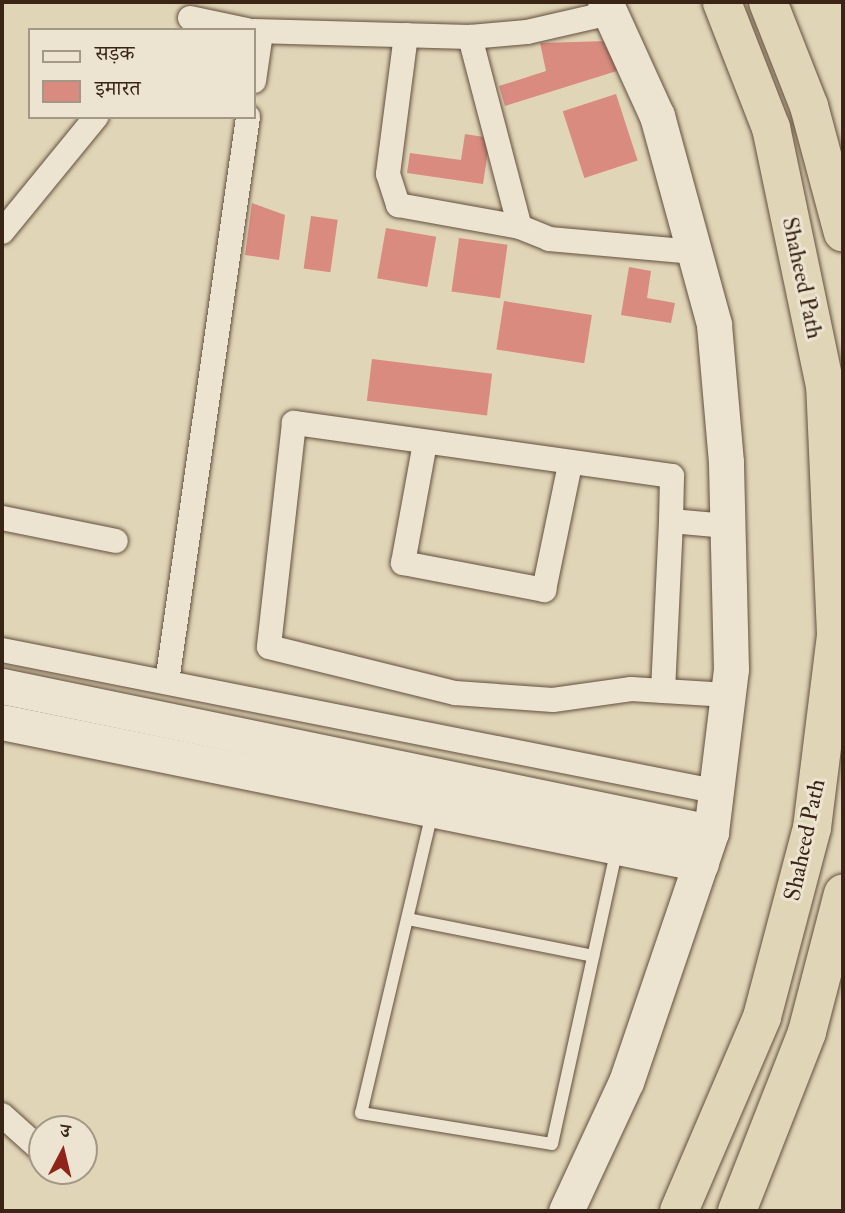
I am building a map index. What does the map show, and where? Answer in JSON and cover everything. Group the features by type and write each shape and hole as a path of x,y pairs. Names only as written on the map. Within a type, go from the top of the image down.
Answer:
{"highway":[{"name":"Shaheed Path","path":"679,1211 762,1017 812,828 836,634 825,386 771,128 722,2"},
{"path":"768,2 809,106 843,233"},
{"name":"Shaheed Path","path":"737,1211 807,1032 843,894"}],"street":[{"path":"256,31 470,37 527,32 607,7 657,116 714,324 727,526 728,695 719,792 706,848 626,1082 566,1211"},
{"path":"191,17 240,28"},
{"path":"406,35 388,174 393,198 426,214 520,227 549,239 694,252"},
{"path":"470,37 520,227"},
{"path":"2,232 94,119"},
{"path":"167,681 248,119"},
{"path":"663,691 672,476 570,465 294,423 269,647 455,693 553,700 663,691 728,695"},
{"path":"425,443 403,563 544,590 570,465"},
{"path":"2,518 116,541"},
{"path":"671,521 727,526"},
{"path":"2,650 719,792"},
{"path":"2,686 706,848"},
{"path":"2,722 433,813 617,848 706,848"},
{"path":"2,1115 28,1138"}],"lane":[{"path":"433,813 361,1113 552,1144 617,848"},
{"path":"408,919 593,956"}],"building":[{"path":"608,41 620,70 505,106 499,86 546,71 540,43"},
{"path":"616,94 638,161 584,178 563,111"},
{"path":"465,134 490,138 483,184 407,173 410,153 461,160"},
{"path":"252,203 285,215 279,260 245,255"},
{"path":"311,216 338,220 330,272 304,268"},
{"path":"386,228 436,237 427,287 377,278"},
{"path":"459,238 508,245 500,298 451,291"},
{"path":"629,267 651,271 647,298 675,303 671,323 621,315"},
{"path":"504,301 592,315 584,363 496,349"},
{"path":"372,359 492,374 487,415 367,401"}]}
